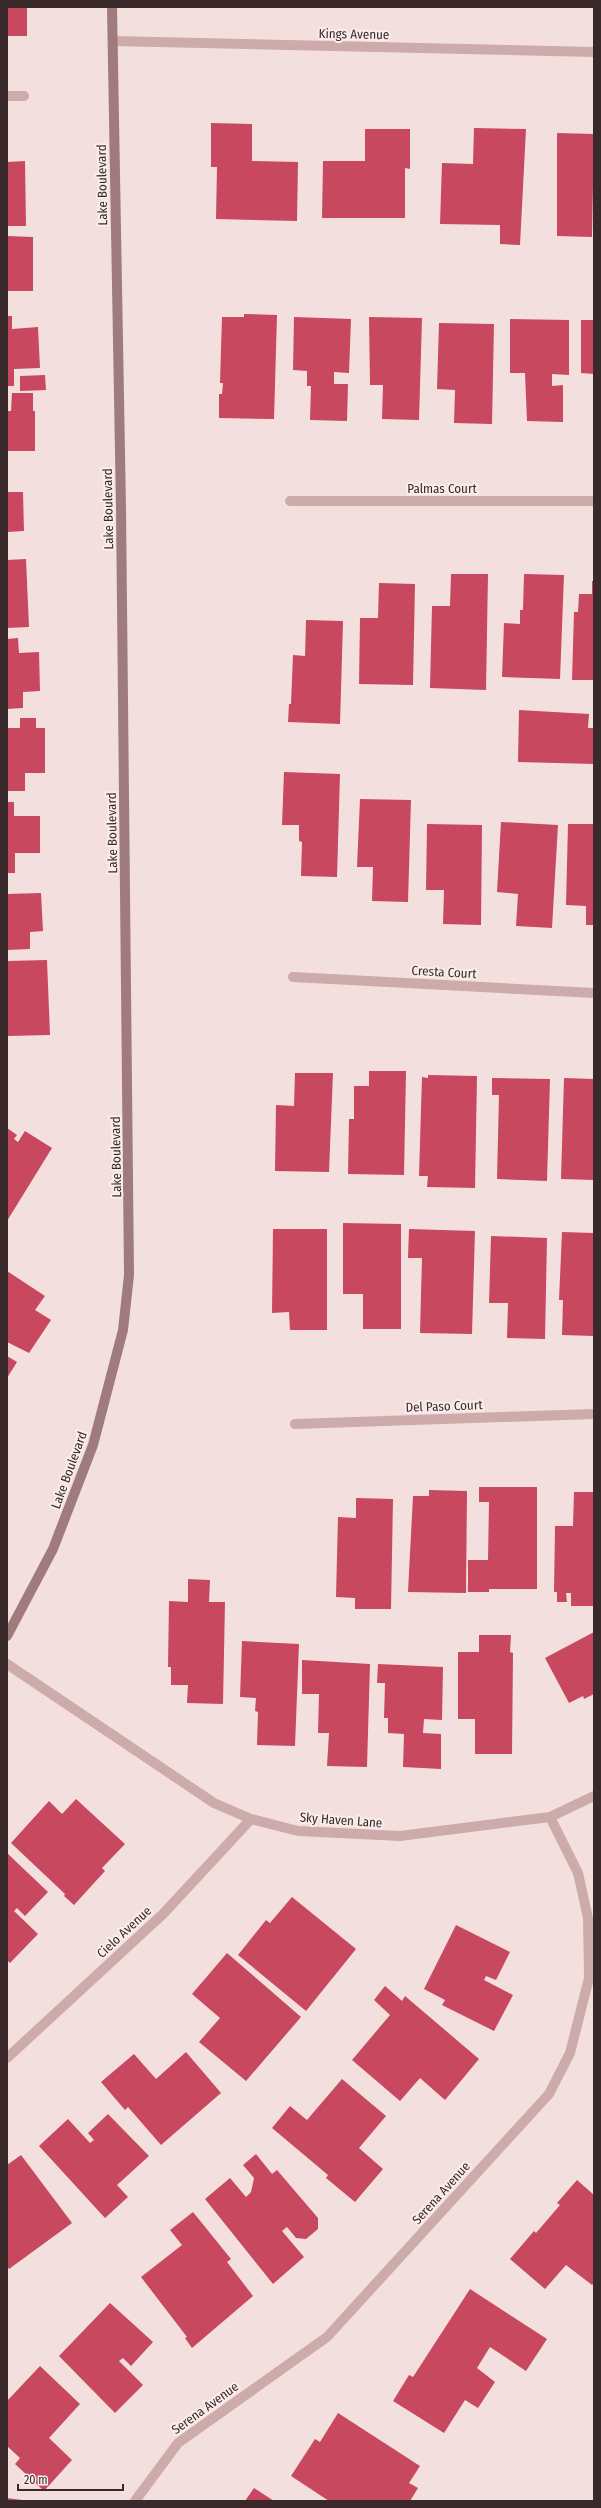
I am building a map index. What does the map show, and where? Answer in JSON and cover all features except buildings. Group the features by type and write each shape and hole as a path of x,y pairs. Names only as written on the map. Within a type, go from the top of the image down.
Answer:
{"main road":[{"name":"Lake Boulevard","path":"7,1636 53,1549 93,1445 122,1330 129,1275 121,492 112,7"}],"street":[{"name":"Kings Avenue","path":"113,41 594,52"},
{"path":"7,96 24,96"},
{"name":"Palmas Court","path":"290,501 594,501"},
{"name":"Cresta Court","path":"293,977 594,993"},
{"name":"Del Paso Court","path":"295,1424 594,1414"},
{"name":"Sky Haven Lane","path":"7,1664 214,1803 251,1819 298,1831 400,1836 550,1817 594,1796"},
{"name":"Serena Avenue","path":"135,2501 178,2443 327,2337 549,2094 570,2053 589,1978 588,1918 578,1873 550,1817"},
{"name":"Cielo Avenue","path":"7,2058 163,1914 251,1819"}]}
